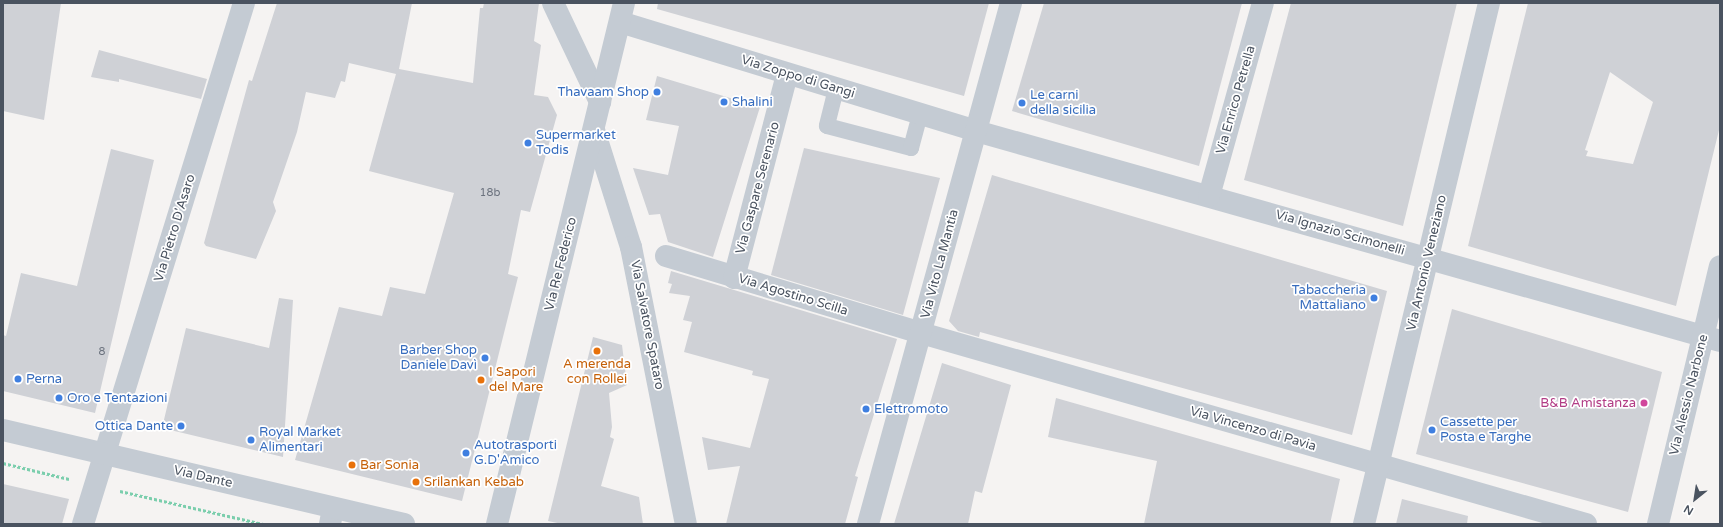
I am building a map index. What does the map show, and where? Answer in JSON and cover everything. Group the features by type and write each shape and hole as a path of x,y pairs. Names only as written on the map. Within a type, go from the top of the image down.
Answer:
{"street":[{"name":"Via Pietro D'Asaro","path":"83,524 103,453 244,3"},
{"path":"553,3 600,102"},
{"name":"Via Vito La Mantia","path":"868,524 1011,3"},
{"name":"Via Enrico Petrella","path":"1209,196 1263,3"},
{"name":"Via Antonio Veneziano","path":"1364,524 1489,3"},
{"name":"Via Re Federico","path":"497,524 622,13"},
{"name":"Via Zoppo di Gangi","path":"622,13 787,74 976,131"},
{"name":"Via Gaspare Serenario","path":"734,278 787,74"},
{"name":"Via Salvatore Spataro","path":"594,130 631,247 686,524"},
{"name":"Via Ignazio Scimonelli","path":"976,131 1712,338"},
{"name":"Via Agostino Scilla","path":"666,256 734,278 921,333"},
{"name":"Via Alessio Narbone","path":"1658,524 1712,338 1720,266"},
{"name":"Via Vincenzo di Pavia","path":"921,333 1586,524"},
{"name":"Via Dante","path":"3,430 103,453 332,516 404,524"}],"lane":[{"path":"836,89 827,126 911,148 920,114"}],"path":[{"path":"3,463 263,524"}],"building":[{"path":"3,3 61,3 44,120 3,111"},
{"path":"277,3 412,3 399,69 473,83 480,8 483,8 484,3 539,3 534,41 541,45 534,95 548,97 557,115 530,212 521,210 508,274 518,277 462,501 295,460 339,307 382,316 390,287 425,294 454,193 369,171 396,74 349,63 345,82 341,81 335,98 306,92 297,132 273,202 276,211 256,259 206,246 204,243 249,80 252,81"},
{"path":"658,3 989,3 964,96 657,9"},
{"path":"1044,3 1242,3 1199,166 1012,111"},
{"path":"1291,3 1457,3 1403,226 1244,180"},
{"path":"1528,3 1720,3 1720,126 1676,306 1468,246","holes":["1610,72 1653,102 1633,164 1586,156 1588,151 1585,150"]},
{"path":"99,50 207,79 201,99 119,79 119,82 91,77"},
{"path":"657,76 760,107 713,257 668,242 660,214 649,215 633,168 668,175 679,126 646,120"},
{"path":"804,148 940,178 903,315 771,275"},
{"path":"111,149 154,160 95,413 3,391 3,335 6,336 21,273 77,286"},
{"path":"992,175 1387,291 1352,435 980,332 979,337 958,331 949,321"},
{"path":"671,271 897,339 855,476 858,477 845,524 726,524 740,466 708,470 702,437 750,448 769,379 752,375 753,371 684,352 692,322 683,320 690,296 669,293 672,284 668,283"},
{"path":"279,298 293,300 283,457 162,428 186,328 269,348"},
{"path":"1452,309 1662,372 1628,512 1416,454"},
{"path":"593,337 622,345 627,385 609,393 612,427 610,437 614,439 601,486 639,497 643,524 562,524 548,521"},
{"path":"942,363 1011,385 982,493 975,491 968,524 894,524"},
{"path":"1056,398 1340,479 1330,524 1144,524 1157,461 1048,437"},
{"path":"3,484 69,499 62,524 3,524"},
{"path":"1402,499 1468,516 1467,524 1396,524"}],"place":[{"name":"Thavaam Shop","path":"657,92"},
{"name":"Shalini","path":"724,102"},
{"name":"Le carni della sicilia","path":"1022,103"},
{"name":"Supermarket Todis","path":"528,143"},
{"name":"Tabaccheria Mattaliano","path":"1374,298"},
{"name":"A merenda con Rollei","path":"597,351"},
{"name":"Barber Shop Daniele Davì","path":"485,358"},
{"name":"Perna","path":"18,379"},
{"name":"I Sapori del Mare","path":"481,380"},
{"name":"Oro e Tentazioni","path":"59,398"},
{"name":"B&B Amistanza","path":"1644,403"},
{"name":"Elettromoto","path":"866,409"},
{"name":"Ottica Dante","path":"181,426"},
{"name":"Cassette per Posta e Targhe","path":"1432,430"},
{"name":"Royal Market Alimentari","path":"251,440"},
{"name":"Autotrasporti G.D'Amico","path":"466,453"},
{"name":"Bar Sonia","path":"352,465"},
{"name":"Srilankan Kebab","path":"416,482"}]}
